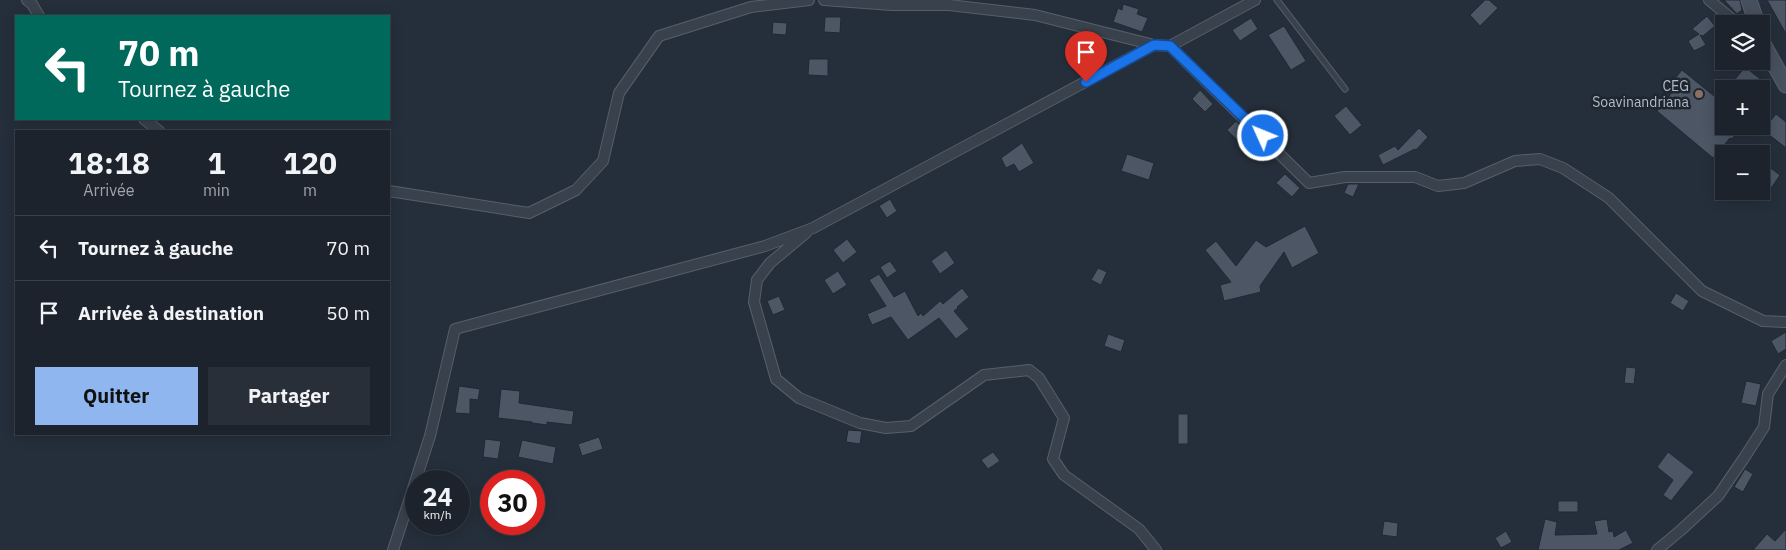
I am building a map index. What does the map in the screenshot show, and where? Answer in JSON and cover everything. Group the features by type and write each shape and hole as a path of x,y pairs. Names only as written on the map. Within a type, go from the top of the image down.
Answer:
{"main road":[{"path":"1749,0 1754,15"},
{"path":"1770,56 1786,85"}],"street":[{"path":"27,0 32,4 38,15"},
{"path":"390,191 529,213 576,190 603,161 619,93 659,36 751,8 808,0"},
{"path":"824,0 892,5 949,5 1035,15 1154,45 1170,46 1256,0"},
{"path":"1709,0 1727,15"},
{"path":"393,550 430,436 455,329 765,246 813,228 1154,45"},
{"path":"1170,46 1309,184 1345,177 1415,177 1438,186 1464,183 1515,161 1540,159 1563,168 1609,198 1702,291 1763,321 1786,322"},
{"path":"145,120 158,130"},
{"path":"813,228 770,263 758,280 754,302 776,379 799,398 860,422 886,428 911,426 984,376 1029,370 1039,378 1064,418 1053,459 1064,475 1139,529 1156,550"},
{"path":"1656,550 1718,496 1764,427 1768,394 1786,365"}],"lane":[{"path":"1277,0 1345,89"}],"building":[{"path":"1485,0 1489,0 1498,8 1480,26 1470,15"},
{"path":"1724,0 1740,0 1742,10 1737,14"},
{"path":"1767,0 1786,0 1786,34"},
{"path":"1123,4 1139,9 1137,14 1148,18 1142,32 1113,22 1118,8 1122,10"},
{"path":"1707,16 1715,26 1703,36 1700,35 1706,45 1694,51 1688,41 1699,34 1692,29"},
{"path":"825,17 841,17 840,33 824,32"},
{"path":"1251,18 1258,29 1240,41 1232,30"},
{"path":"773,22 787,23 786,35 772,34"},
{"path":"1284,26 1306,61 1291,70 1268,35"},
{"path":"809,59 828,59 828,76 808,75"},
{"path":"1682,70 1715,97 1715,135 1735,135 1724,145 1715,145 1715,156 1713,158 1657,111 1673,91 1668,87"},
{"path":"1743,70 1749,70 1762,80 1734,80"},
{"path":"1200,90 1213,104 1205,112 1192,99"},
{"path":"1346,106 1362,125 1350,135 1334,116"},
{"path":"1776,114 1786,122 1786,148 1769,135 1770,121"},
{"path":"1236,121 1252,137 1243,146 1227,130"},
{"path":"1419,128 1428,137 1416,150 1383,165 1378,155 1395,146 1398,150"},
{"path":"1022,143 1034,163 1019,172 1014,164 1006,168 1001,158"},
{"path":"1127,154 1154,163 1149,180 1121,171"},
{"path":"1770,168 1780,175 1770,190"},
{"path":"1285,174 1300,188 1292,197 1276,183"},
{"path":"1348,184 1359,184 1353,197 1344,193"},
{"path":"890,199 897,211 887,218 879,206"},
{"path":"1305,226 1319,253 1292,268 1284,252 1260,286 1261,292 1224,301 1220,285 1231,282 1205,250 1216,241 1236,266 1256,240 1266,247"},
{"path":"847,239 857,252 843,263 833,250"},
{"path":"946,250 955,263 940,274 931,261"},
{"path":"890,261 897,271 887,278 880,267"},
{"path":"1098,268 1107,272 1101,285 1091,280"},
{"path":"838,271 847,285 833,294 824,280"},
{"path":"879,274 894,297 905,291 918,316 921,313 923,316 940,301 943,304 962,288 969,297 954,311 969,329 956,339 939,318 908,340 891,317 872,325 867,314 886,306 869,280"},
{"path":"1676,293 1689,301 1683,311 1670,303"},
{"path":"779,296 785,310 773,315 767,301"},
{"path":"1786,332 1786,349 1778,354 1771,341"},
{"path":"1108,334 1125,340 1121,352 1104,346"},
{"path":"1626,367 1636,368 1634,384 1624,383"},
{"path":"1746,381 1761,384 1756,406 1741,403"},
{"path":"459,386 480,389 478,400 470,399 470,414 455,413"},
{"path":"501,389 520,391 519,403 574,411 572,425 547,422 547,425 498,418"},
{"path":"1178,414 1188,414 1188,444 1178,444"},
{"path":"848,430 862,431 860,444 846,442"},
{"path":"599,437 603,449 582,456 578,444"},
{"path":"485,439 501,441 498,459 483,457"},
{"path":"522,440 556,447 553,464 518,457"},
{"path":"993,452 1000,461 988,469 981,460"},
{"path":"1668,452 1694,472 1671,501 1663,495 1673,480 1657,467"},
{"path":"1745,469 1753,474 1743,492 1734,487"},
{"path":"1558,501 1578,501 1578,512 1558,512"},
{"path":"1545,519 1557,522 1555,535 1597,534 1594,521 1607,519 1609,532 1613,531 1614,537 1626,530 1633,543 1619,550 1538,550"},
{"path":"1384,521 1398,523 1397,537 1382,535"},
{"path":"1786,529 1786,550 1753,550 1767,534 1775,541"},
{"path":"1506,531 1512,542 1501,548 1495,538"}],"place":[{"name":"CEG Soavinandriana","path":"1699,94"}],"route":[{"path":"1086,82 1154,45 1170,46 1263,136"}]}
